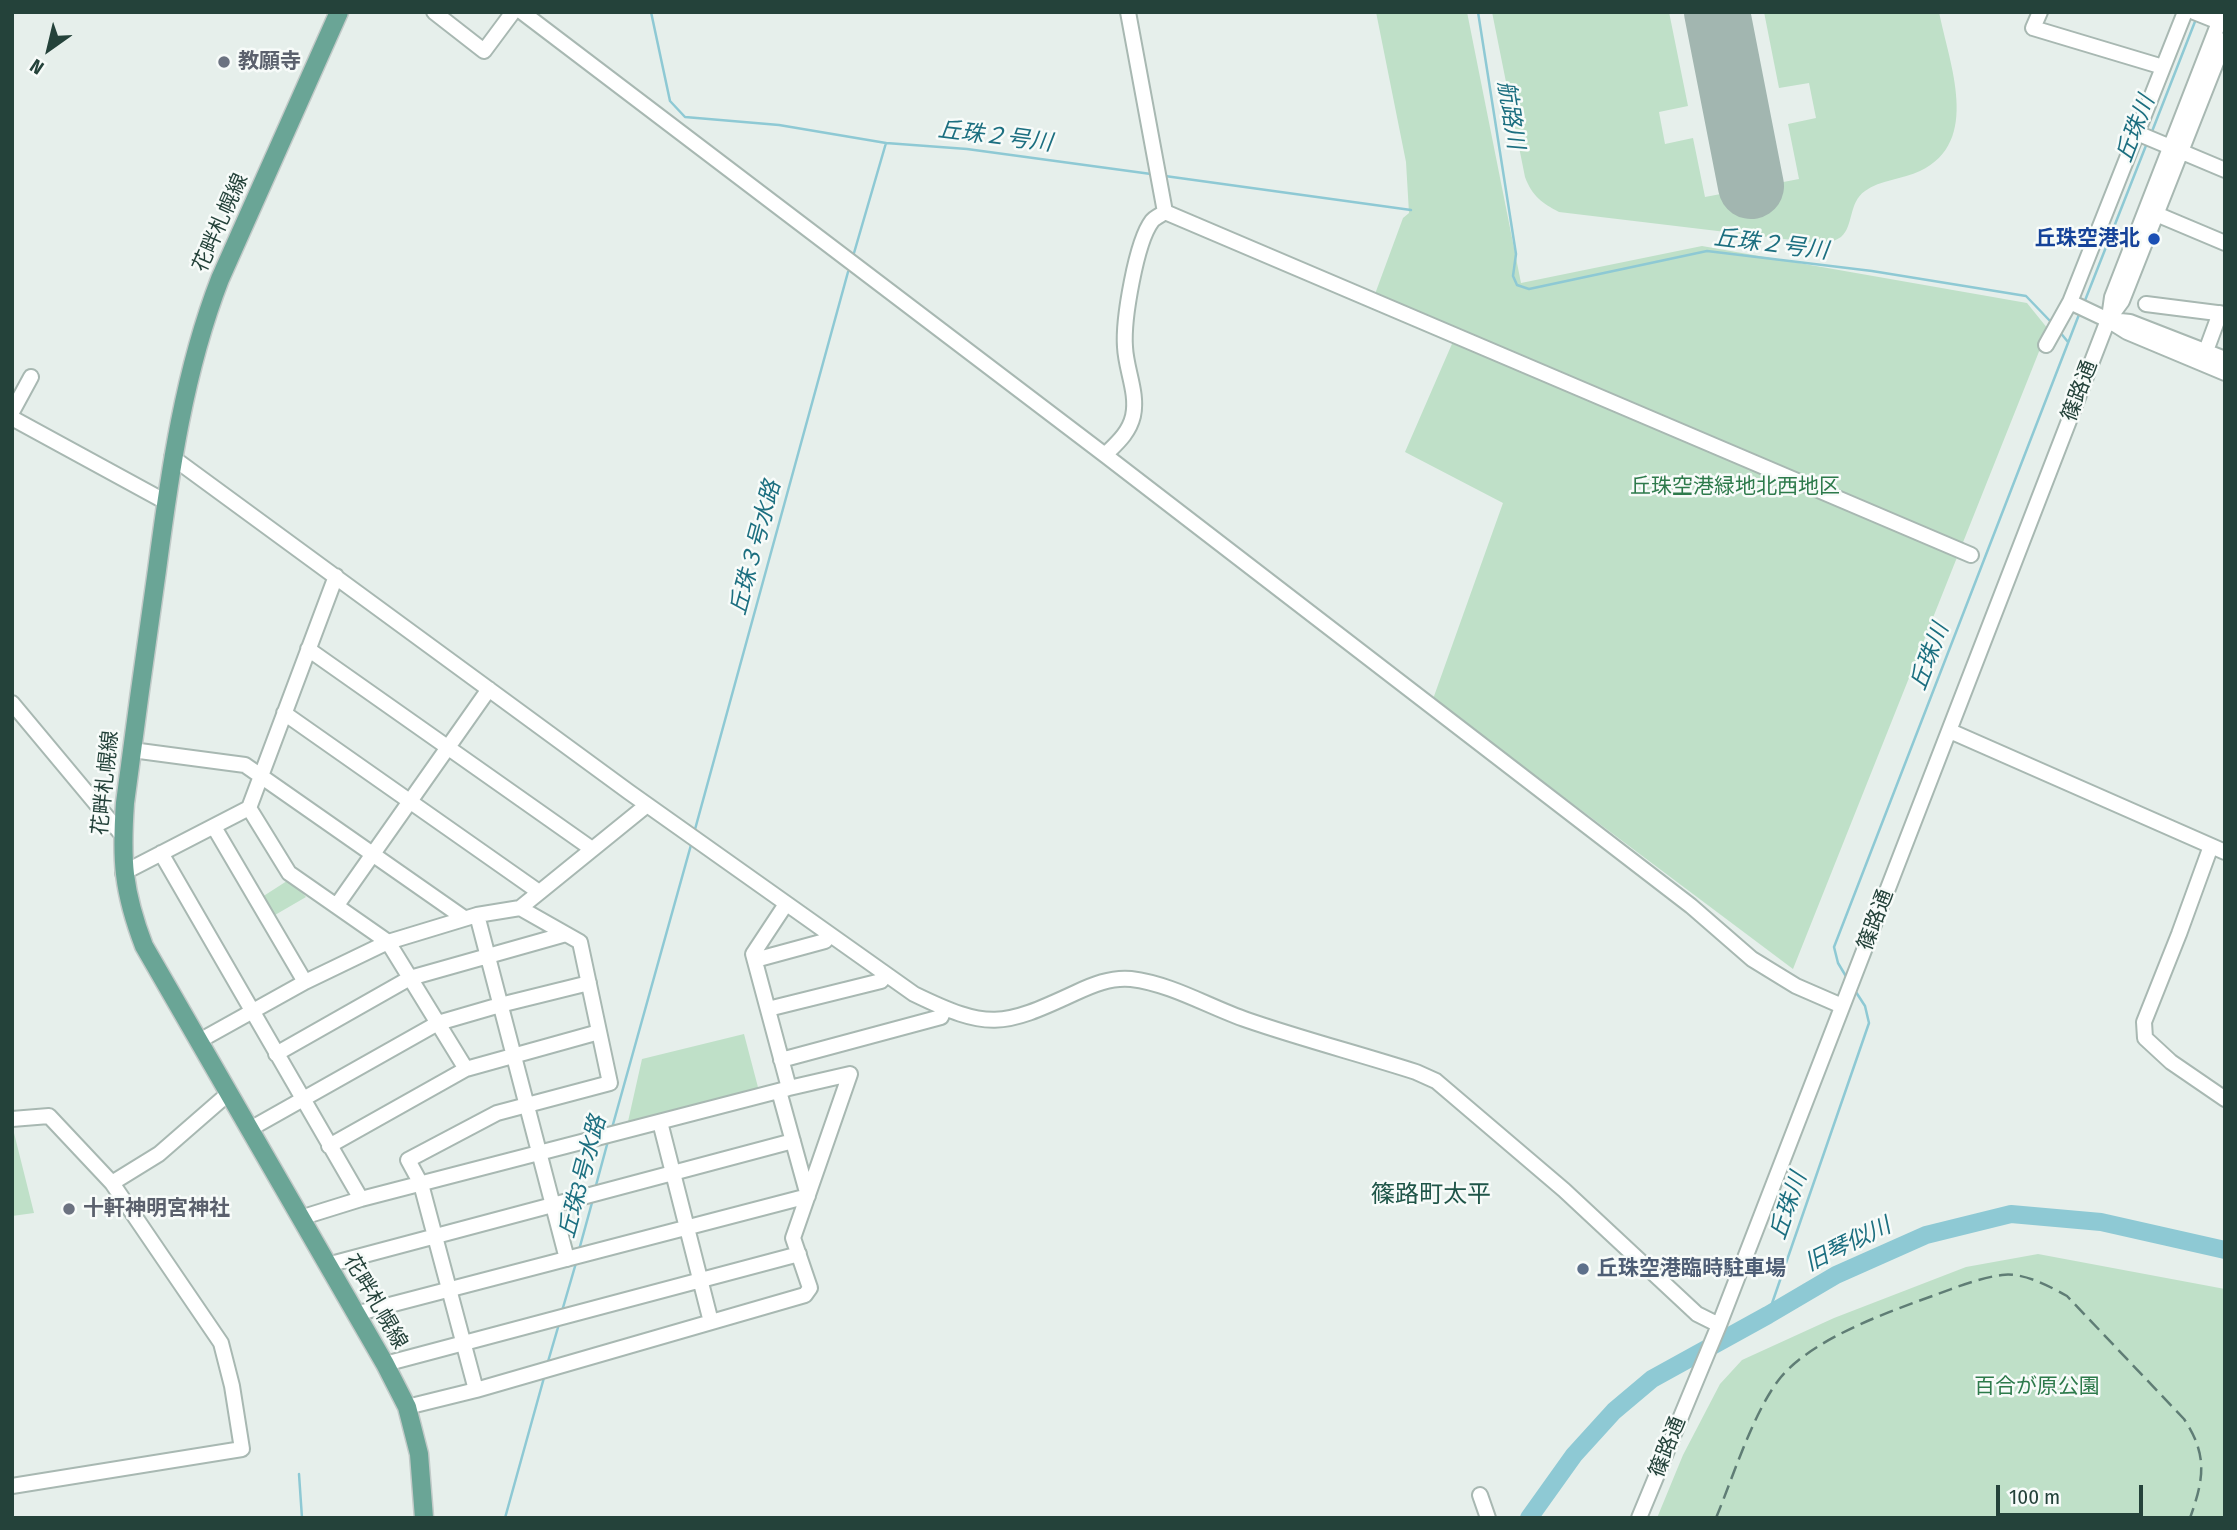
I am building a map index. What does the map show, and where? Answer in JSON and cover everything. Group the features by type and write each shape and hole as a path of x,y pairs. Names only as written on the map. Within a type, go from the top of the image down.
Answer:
{"main road":[{"name":"花畔札幌線","path":"339,12 220,279 191,366 172,457 132,750 123,836 123,873 133,917 144,946 385,1364 407,1408 419,1454 424,1518"}],"street":[{"path":"434,12 484,51 513,12"},
{"path":"522,12 1105,455 1670,890 1752,959 1796,986 1844,1001"},
{"path":"1128,12 1165,212"},
{"path":"2039,12 2033,28 2163,67"},
{"path":"2048,341 2061,320 2077,305 2144,137 2163,67 2185,12"},
{"path":"2198,14 2221,17"},
{"name":"篠路通","path":"1639,1518 1718,1327 1950,732 2108,320 2112,297 2151,211 2175,149 2221,17"},
{"name":"篠路通","path":"2175,149 2225,40"},
{"path":"2144,137 2225,170"},
{"path":"2151,211 2225,243"},
{"path":"1105,455 1128,430 1133,413 1133,386 1124,346 1127,314 1142,241 1153,220 1165,212"},
{"path":"1165,212 1971,555"},
{"path":"2146,304 2222,314 2203,358"},
{"path":"2077,305 2127,332 2203,358 2225,373"},
{"path":"2203,358 2225,359"},
{"path":"12,412 17,391 32,377"},
{"path":"12,418 166,502"},
{"path":"172,457 647,805 914,994 944,1009 987,1021 1013,1019 1097,983 1129,979 1156,984 1247,1020 1416,1072 1436,1081 1564,1190 1697,1314 1718,1327"},
{"path":"123,873 248,808 336,576"},
{"path":"308,649 592,849"},
{"path":"337,905 489,689"},
{"path":"12,703 123,836"},
{"path":"284,713 540,892"},
{"path":"1950,732 2225,852"},
{"path":"132,750 245,765 373,854 471,916 488,956 553,1204 573,1257"},
{"path":"199,1041 305,982 388,942 471,916 520,908 647,805"},
{"path":"248,808 289,873 388,942 467,1069"},
{"path":"214,827 305,982"},
{"path":"2210,846 2144,1021 2145,1038 2171,1062 2225,1099"},
{"path":"161,853 361,1199"},
{"path":"786,904 753,954 781,1060 793,1141 808,1196"},
{"path":"476,1390 421,1184 408,1160 497,1113 610,1083 580,942 520,908"},
{"path":"276,1054 410,978 566,934"},
{"path":"754,960 825,941 829,934"},
{"path":"768,1009 881,981 886,975"},
{"path":"250,1129 438,1023 589,983"},
{"path":"781,1060 941,1017 944,1009"},
{"path":"329,1146 467,1069 599,1032"},
{"path":"300,1218 361,1199 850,1074 793,1238 810,1288 805,1295 407,1408"},
{"path":"112,1183 159,1154 229,1093"},
{"path":"12,1119 49,1116 112,1183 221,1343 232,1386 242,1449 12,1486"},
{"path":"660,1122 711,1322"},
{"path":"327,1265 793,1141"},
{"path":"355,1314 808,1196"},
{"path":"385,1364 799,1254"},
{"path":"1480,1495 1488,1518"}],"green space":[{"name":"丘珠空港緑地北西地区","path":"1376,12 1467,12 1521,283 1702,246 2027,303 2048,329 1793,969 1433,699 1503,503 1405,452 1458,330 1375,294 1403,218 1409,213 1406,162"},
{"path":"1492,12 1669,12 1688,106 1659,112 1665,144 1693,138 1705,197 1799,179 1788,124 1816,118 1809,83 1779,88 1764,12 1939,12 1954,77 1956,121 1951,141 1939,158 1920,171 1878,184 1865,191 1856,202 1845,232 1826,244 1559,212 1538,198 1525,177"},
{"path":"290,879 306,897 275,915 262,897"},
{"path":"744,1034 759,1091 627,1126 642,1059"},
{"path":"12,1125 34,1213 12,1216"},
{"name":"百合が原公園","path":"2038,1254 2225,1289 2225,1518 1657,1518 1683,1455 1720,1384 1742,1360 1834,1318 1966,1267"}],"waterway":[{"name":"丘珠２号川","path":"651,12 670,101 685,117 779,125 886,143 967,149 1151,174"},
{"name":"丘珠２号川","path":"1478,12 1516,254 1513,276 1517,285 1529,289 1707,251 1872,271 2026,296 2052,323"},
{"name":"丘珠川","path":"2151,134 2196,19"},
{"name":"丘珠３号水路","path":"854,253 886,143"},
{"name":"丘珠川","path":"2084,303 2147,143"},
{"name":"丘珠２号川","path":"1165,176 1411,210"},
{"name":"丘珠３号水路","path":"694,833 848,272"},
{"name":"丘珠川","path":"1847,978 1838,963 1834,947 2080,312"},
{"name":"丘珠２号川","path":"2059,331 2068,342"},
{"name":"丘珠3号水路","path":"612,1128 691,845"},
{"name":"丘珠川","path":"1768,1315 1869,1023 1865,1006 1854,989"},
{"name":"丘珠3号水路","path":"595,1189 608,1141"},
{"name":"丘珠3号水路","path":"579,1250 593,1199"},
{"name":"旧琴似川","path":"1529,1518 1574,1455 1614,1411 1652,1379 1836,1275 1926,1235 2011,1214 2101,1222 2225,1250"},
{"name":"丘珠3号水路","path":"562,1311 576,1263"},
{"name":"丘珠3号水路","path":"547,1365 559,1324"},
{"name":"丘珠3号水路","path":"505,1518 545,1374"},
{"path":"299,1474 302,1518"}],"runway":[{"path":"1717,12 1751,186"}],"railway":[{"path":"1716,1518 1762,1407 1781,1377 1795,1363 1832,1338 1874,1318 1968,1283 1993,1276 2010,1275 2036,1281 2067,1296 2184,1419 2197,1444 2201,1467 2201,1479 2190,1518"}],"place":[{"name":"教願寺","path":"224,62"},
{"name":"丘珠空港北","path":"2154,239"},
{"name":"十軒神明宮神社","path":"69,1209"},
{"name":"丘珠空港臨時駐車場","path":"1583,1269"}],"district":[{"name":"篠路町太平","path":"1431,1195"}],"water label":[{"name":"航路川","path":"1510,115"}]}
